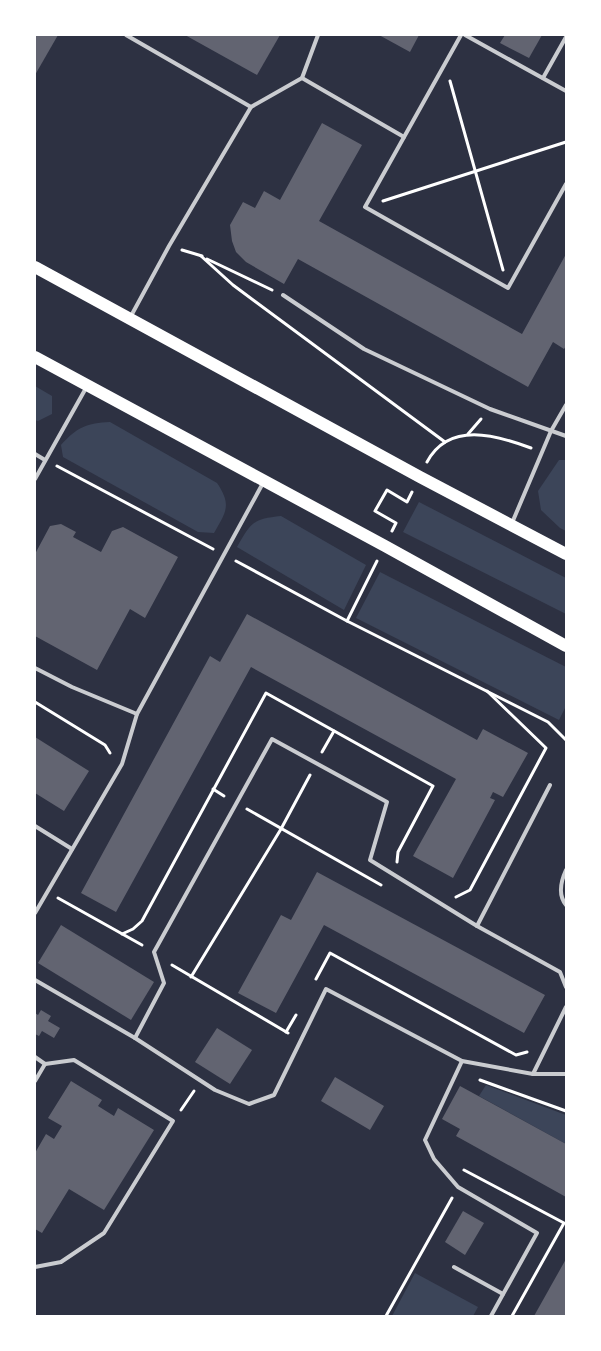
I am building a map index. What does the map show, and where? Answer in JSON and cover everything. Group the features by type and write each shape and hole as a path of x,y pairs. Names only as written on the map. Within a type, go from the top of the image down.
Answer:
{"main road":[{"path":"35,267 566,554"},
{"path":"35,357 566,646"}],"lane":[{"path":"126,35 252,107"},
{"path":"130,318 169,246 252,107 302,78 318,35"},
{"path":"566,91 463,35 365,207 508,288 566,184"},
{"path":"543,78 566,37"},
{"path":"302,78 404,137"},
{"path":"283,295 364,349 490,409 566,436"},
{"path":"35,479 88,386"},
{"path":"511,525 551,431 566,405"},
{"path":"35,454 45,460"},
{"path":"35,913 122,764 137,714 264,481"},
{"path":"35,668 72,687 137,714"},
{"path":"135,1038 164,983 154,952 272,739 387,802 370,860 477,926 560,972 566,986"},
{"path":"477,926 550,785"},
{"path":"35,826 72,849"},
{"path":"566,870 561,881 562,900 566,906"},
{"path":"35,980 135,1038 215,1090 248,1104 274,1096 326,989 462,1061 533,1074 566,1074"},
{"path":"533,1074 566,1007"},
{"path":"35,1057 45,1064 74,1060 173,1121 104,1233 61,1262 35,1267"},
{"path":"462,1061 425,1140 434,1159 458,1187 537,1233 491,1316"},
{"path":"35,1081 45,1064"},
{"path":"454,1267 503,1294"}],"path":[{"path":"445,64 508,288"},
{"path":"365,207 566,142"},
{"path":"169,246 201,256 283,295"},
{"path":"201,256 233,285 445,442 468,434 503,438 542,452"},
{"path":"468,434 490,409"},
{"path":"45,460 347,621 548,722 566,740"},
{"path":"347,621 396,523 375,511 387,490 407,502"},
{"path":"35,702 105,745 110,754 108,760"},
{"path":"191,977 281,829 334,731"},
{"path":"213,789 384,887"},
{"path":"312,985 330,953 516,1055 527,1052 531,1044"},
{"path":"286,1032 299,1008"},
{"path":"456,1072 566,1111"},
{"path":"173,1121 192,1095 199,1080"},
{"path":"386,1316 458,1187"}],"shaded area":[{"path":"35,386 52,396 52,414 38,421 35,420"},
{"path":"110,422 217,483 225,497 226,508 214,533 198,532 63,457 61,445 77,430 95,423"},
{"path":"559,460 566,460 566,531 560,528 541,510 538,491"},
{"path":"419,502 566,578 566,614 403,532"},
{"path":"281,516 366,565 344,610 237,547 249,527 253,524 264,519"},
{"path":"380,572 566,667 566,706 559,720 356,618"},
{"path":"486,1085 566,1115 566,1144 479,1096"},
{"path":"415,1273 478,1307 473,1316 392,1316"}],"building":[{"path":"35,35 58,35 35,75"},
{"path":"185,35 280,35 257,75"},
{"path":"379,35 419,35 410,52"},
{"path":"505,35 542,35 529,58 500,43"},
{"path":"322,123 362,145 319,221 522,334 566,254 566,346 564,349 553,342 528,387 298,259 284,284 246,262 236,252 232,241 230,225 243,202 255,208 264,191 280,200"},
{"path":"61,524 76,532 73,537 101,552 112,531 123,527 178,557 145,618 130,609 97,670 35,636 35,554 50,526"},
{"path":"247,614 477,740 483,729 528,753 503,797 493,792 490,798 495,800 453,878 413,856 456,779 251,667 116,912 81,893 210,656 220,662"},
{"path":"35,737 89,771 64,811 35,793"},
{"path":"317,872 545,995 524,1033 324,925 276,1013 238,993 281,915 291,920"},
{"path":"61,925 154,982 131,1020 38,963"},
{"path":"41,1010 51,1016 48,1021 60,1028 54,1038 42,1031 39,1036 35,1034 35,1013 38,1015"},
{"path":"217,1028 252,1050 230,1084 195,1062"},
{"path":"335,1077 384,1106 370,1130 321,1101"},
{"path":"71,1081 102,1100 98,1106 114,1116 118,1108 154,1130 104,1210 69,1189 42,1233 35,1229 35,1153 46,1134 54,1139 62,1126 48,1118"},
{"path":"460,1086 566,1144 566,1197 456,1136 460,1129 442,1119"},
{"path":"463,1211 484,1223 465,1255 445,1242"},
{"path":"566,1259 566,1316 534,1316"}]}
